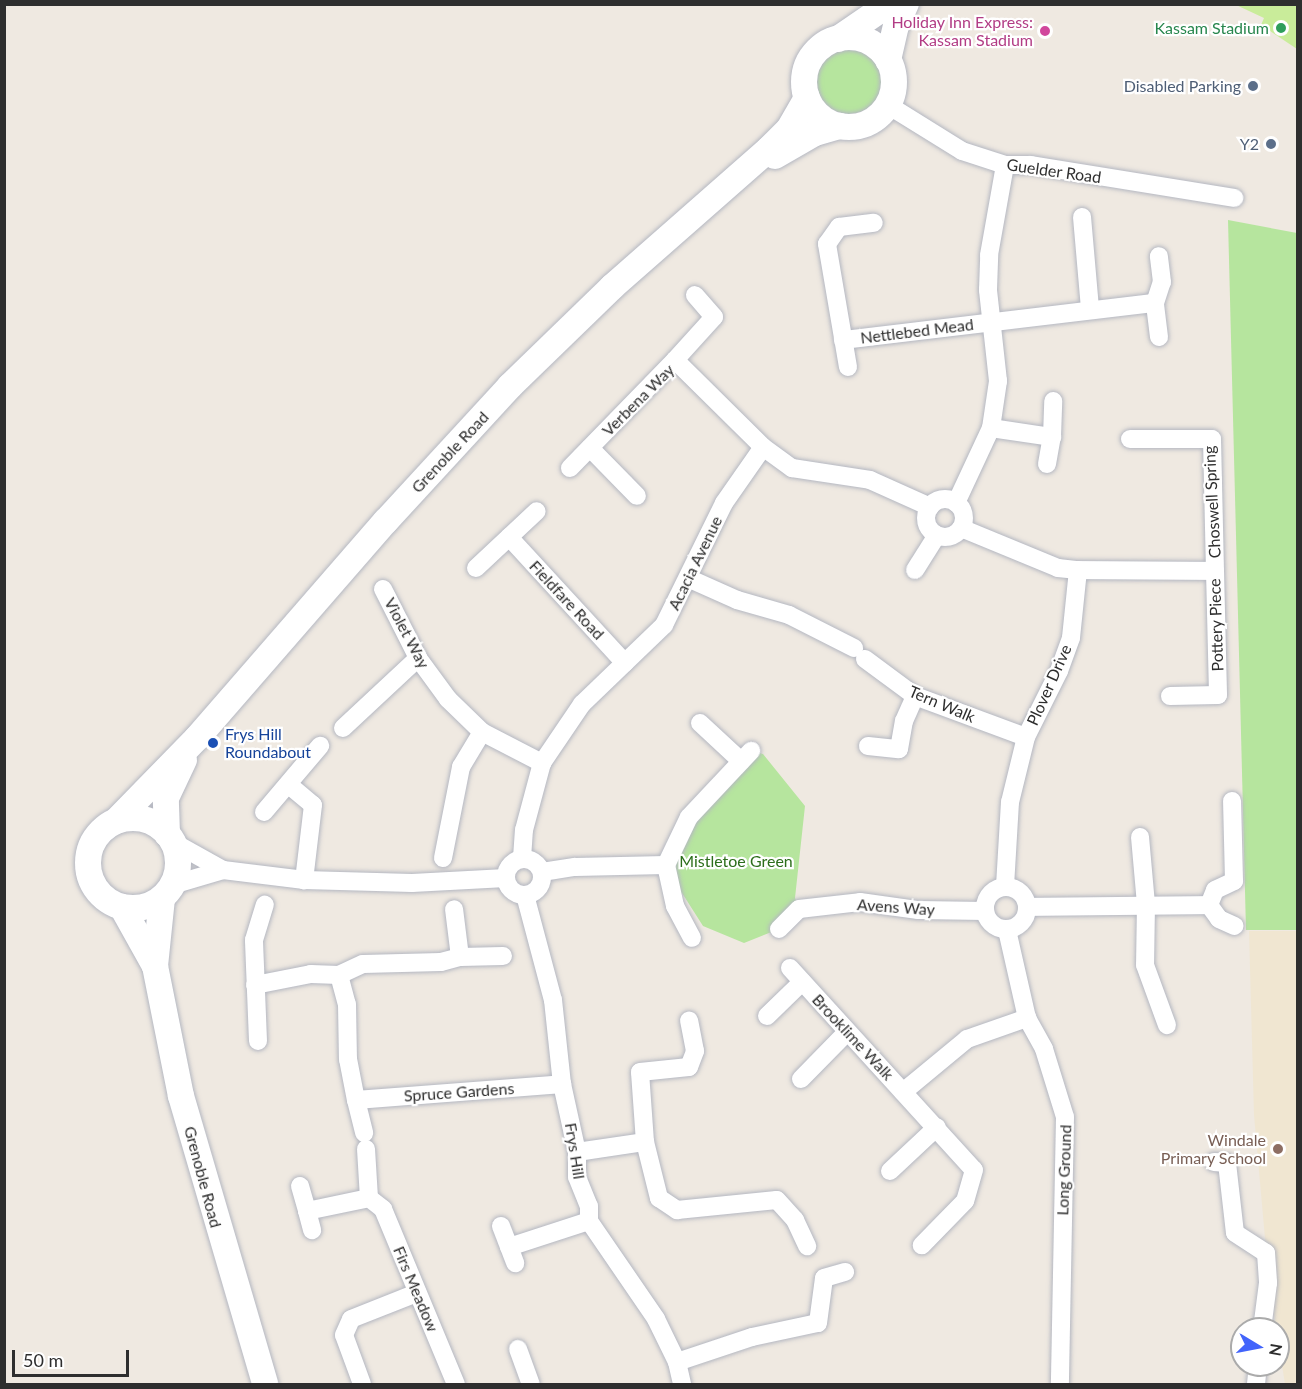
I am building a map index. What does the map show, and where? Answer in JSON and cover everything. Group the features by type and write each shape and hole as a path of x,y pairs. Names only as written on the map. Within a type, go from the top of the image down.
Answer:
{"street":[{"path":"838,39 871,43 888,60 894,80 888,105 866,124 840,126 822,120 807,98 804,84 809,61 820,48 838,39 889,4"},
{"path":"888,60 896,26 906,4"},
{"name":"Grenoble Road","path":"116,821 198,737 386,521 510,386 612,287 789,129 807,98"},
{"name":"Guelder Road","path":"888,105 962,151 1005,165 1031,165 1234,198"},
{"name":"Grenoble Road","path":"724,189 815,133 840,126"},
{"path":"956,503 991,428 998,381 989,255 1005,165"},
{"path":"1082,217 1090,308"},
{"name":"Nettlebed Mead","path":"848,367 827,244 839,227 874,223"},
{"path":"1159,256 1162,282 1155,303 1159,336"},
{"path":"675,360 714,317 695,296"},
{"name":"Nettlebed Mead","path":"843,340 1090,308 1155,303"},
{"name":"Verbena Way","path":"570,468 675,360 763,447"},
{"path":"1047,464 1052,436 1053,401"},
{"path":"991,428 1052,436"},
{"name":"Choswell Spring","path":"1130,439 1212,439 1215,571"},
{"path":"763,447 792,468 870,480 930,507"},
{"name":"Acacia Avenue","path":"522,858 524,830 542,763 582,704 664,625 690,579 724,503 763,447"},
{"name":"Verbena Way","path":"590,448 637,496"},
{"path":"941,500 956,503 963,516 961,528 951,536 937,535 926,521 930,507 941,500"},
{"path":"477,568 537,511"},
{"path":"961,528 1058,568 1078,570"},
{"path":"915,570 937,535"},
{"name":"Fieldfare Road","path":"509,537 625,663"},
{"name":"Pottery Piece","path":"1078,570 1215,571 1218,695 1170,696"},
{"name":"Plover Drive","path":"1005,887 1010,802 1026,737 1059,671 1071,638 1078,570"},
{"name":"Tern Walk","path":"690,579 737,600 789,615 860,653 915,696 1026,737"},
{"name":"Violet Way","path":"383,589 418,658 448,699 482,732 542,763"},
{"path":"343,728 418,658"},
{"path":"868,746 899,749 904,721 915,696"},
{"path":"692,938 675,906 666,865 689,817 746,756 700,723"},
{"path":"443,858 461,766 482,732"},
{"name":"Grenoble Road","path":"170,838 166,798 174,775 198,737"},
{"path":"264,812 320,746"},
{"path":"289,785 313,805 304,880"},
{"path":"1209,905 1215,890 1234,881 1232,801"},
{"path":"223,870 167,892 148,905 122,907 98,892 87,862 92,843 103,829 116,821 141,818 223,870 304,880 412,883 506,878"},
{"path":"1140,837 1146,904 1145,965 1167,1024"},
{"path":"167,892 178,871 170,838"},
{"path":"522,858 534,861 542,872 539,887 525,895 513,891 506,878 509,866 522,858"},
{"path":"542,872 574,867 666,865"},
{"path":"1005,887 1019,891 1028,907 1024,921 1007,930 993,926 985,911 988,897 1005,887"},
{"name":"Grenoble Road","path":"155,966 167,892"},
{"name":"Frys Hill","path":"525,895 553,1000 562,1084 578,1152 577,1177 589,1206 589,1221 656,1319 677,1362 682,1384"},
{"name":"Avens Way","path":"779,929 799,909 860,902 918,910 985,911"},
{"path":"258,1041 254,940 265,905"},
{"path":"1028,907 1209,905"},
{"path":"1209,905 1219,919 1235,926"},
{"name":"Grenoble Road","path":"122,907 155,966 181,1096 265,1384"},
{"path":"454,909 460,957"},
{"name":"Long Ground","path":"1007,930 1027,1017 1044,1049 1065,1117 1060,1384"},
{"path":"255,985 311,974 339,975 363,964 441,962 460,957 503,956"},
{"name":"Brooklime Walk","path":"790,968 903,1092 977,1167 965,1201 922,1245"},
{"path":"307,1211 369,1198 365,1141 348,1059 347,1004 339,975"},
{"name":"Brooklime Walk","path":"767,1016 802,982"},
{"path":"903,1092 967,1039 1027,1017"},
{"path":"689,1021 695,1051 688,1067 640,1072 645,1142 659,1198 677,1210 777,1200 795,1220 807,1246"},
{"path":"801,1079 847,1032"},
{"name":"Spruce Gardens","path":"356,1100 562,1084"},
{"path":"890,1171 937,1127"},
{"path":"578,1152 645,1142"},
{"path":"1214,1162 1227,1163 1236,1233 1266,1253 1268,1283 1264,1317"},
{"path":"300,1186 312,1230"},
{"name":"Firs Meadow","path":"369,1198 382,1209 456,1384"},
{"path":"501,1226 512,1255 589,1221"},
{"path":"677,1362 752,1337 821,1331 824,1278 845,1272"},
{"path":"362,1384 345,1335 351,1319 417,1293"},
{"path":"518,1349 531,1384"}],"shaded area":[{"name":"Windale Primary School","path":"1249,931 1297,931 1297,1384 1285,1384 1284,1377 1290,1377 1290,1317 1274,1317 1269,1283 1254,1115"}],"green space":[{"name":"Kassam Stadium","path":"1234,4 1297,5 1297,49 1261,25 1264,18"},
{"path":"849,50 867,56 875,64 881,82 875,100 867,108 849,114 831,108 823,100 817,82 823,64 831,56"},
{"path":"1228,220 1297,233 1297,930 1246,930"},
{"name":"Mistletoe Green","path":"751,751 763,754 805,806 795,898 799,909 779,929 744,943 703,926 682,893 675,906 675,846"}],"place":[{"name":"Kassam Stadium","path":"1281,28"},
{"name":"Holiday Inn Express: Kassam Stadium","path":"1045,31"},
{"name":"Disabled Parking","path":"1253,86"},
{"name":"Y2","path":"1271,144"},
{"name":"Frys Hill Roundabout","path":"213,743"},
{"name":"Windale Primary School","path":"1278,1149"}]}
